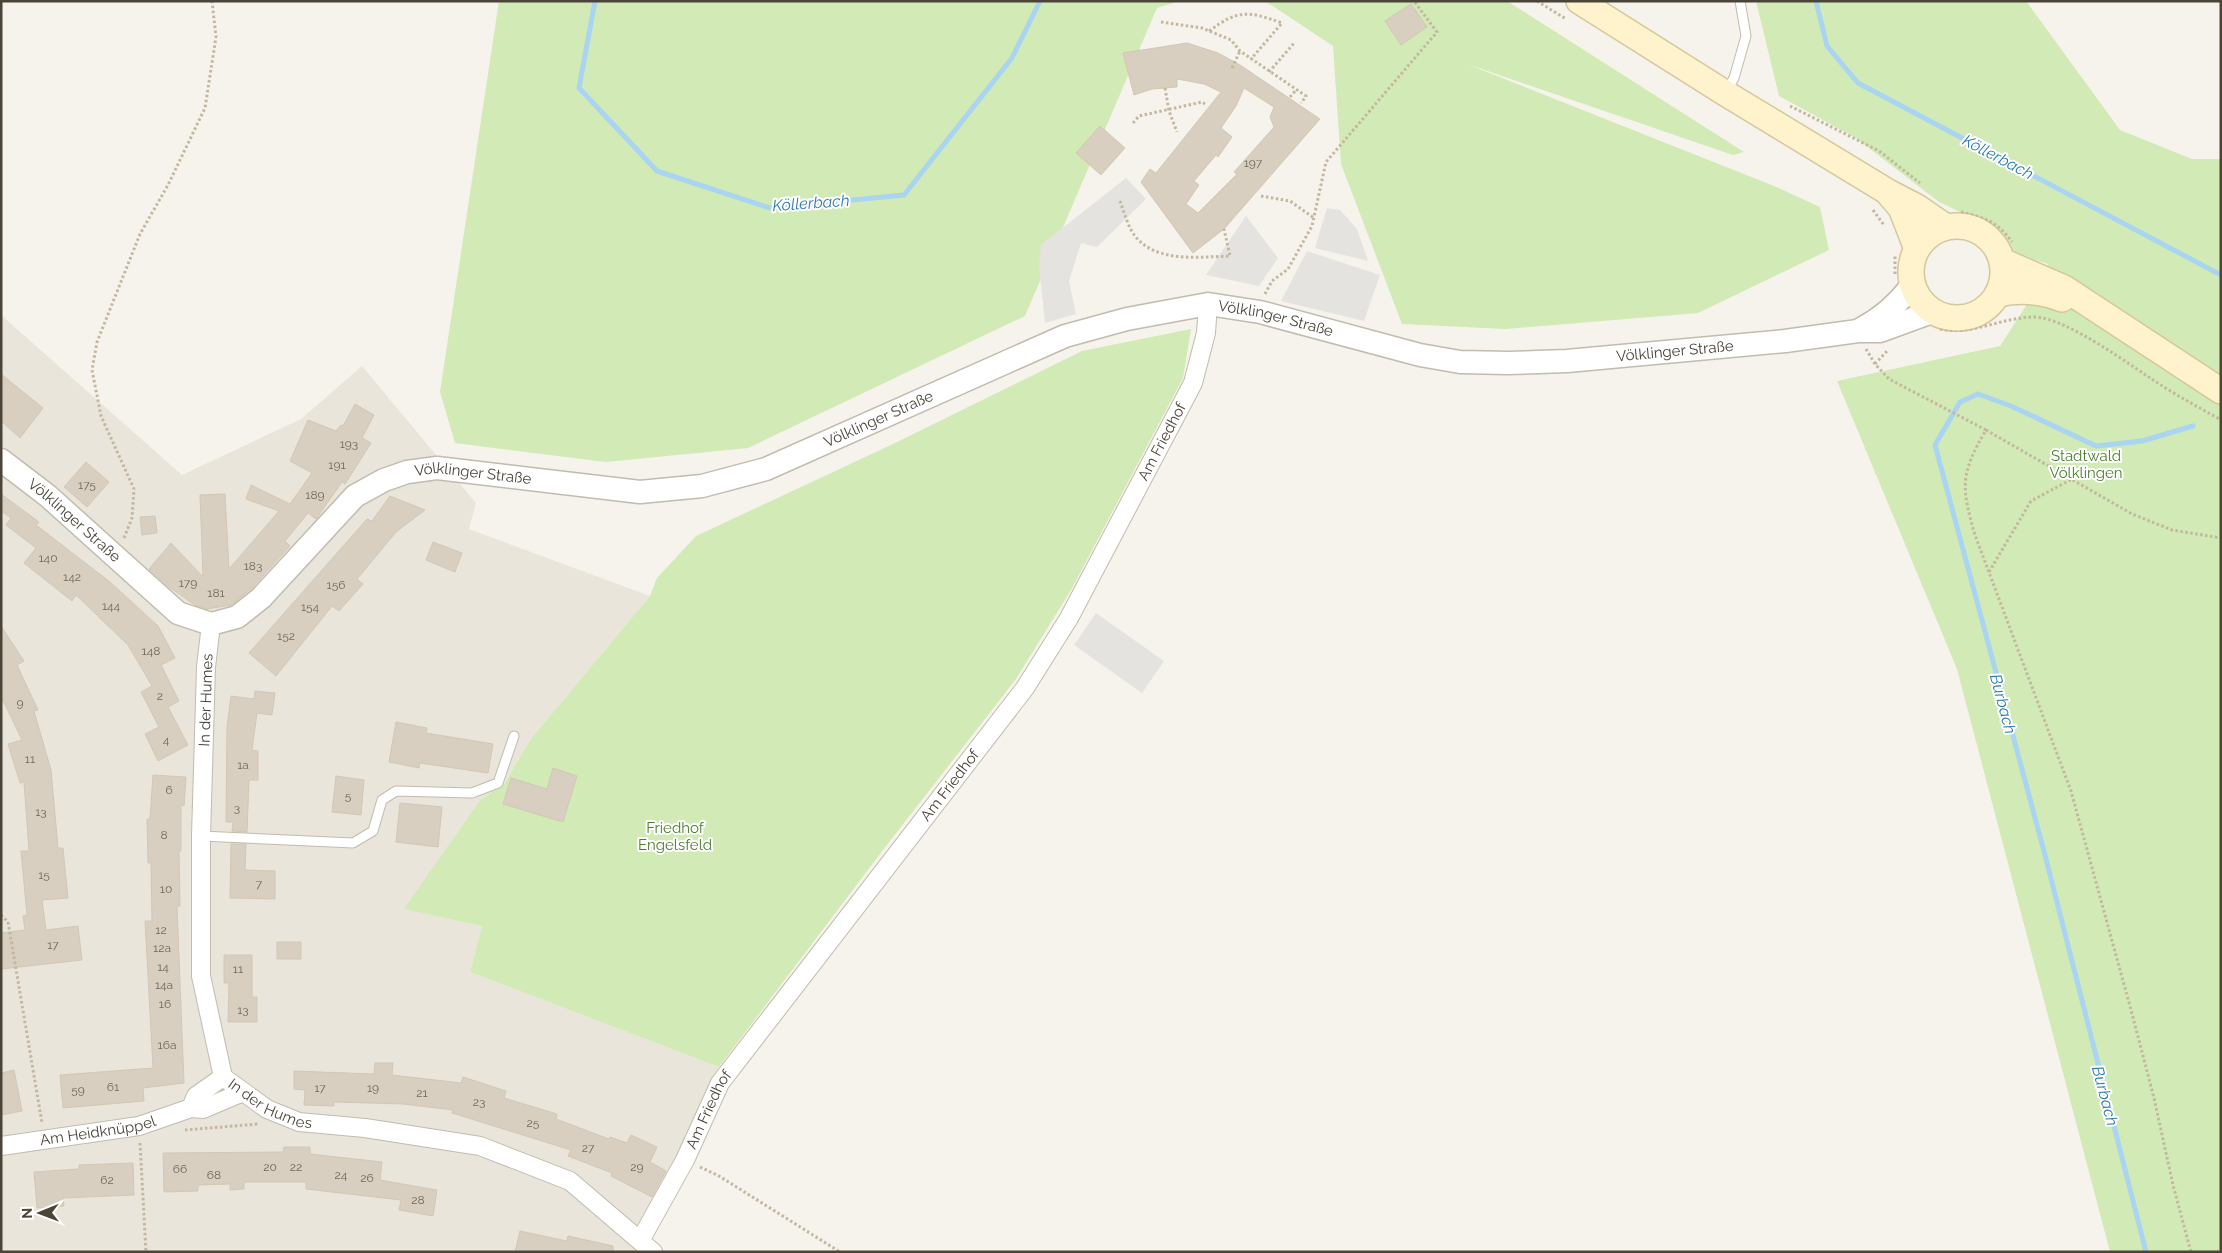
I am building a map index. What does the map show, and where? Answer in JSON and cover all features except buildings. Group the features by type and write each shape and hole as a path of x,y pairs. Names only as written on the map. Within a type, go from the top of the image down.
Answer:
{"main road":[{"path":"1579,1 1725,93 1888,192 1918,207 1946,227"},
{"path":"1888,192 1901,208 1917,248"},
{"path":"1959,226 1981,232 1996,248 2002,262 2003,279 1998,294 1990,305 1975,316 1932,320 1912,285 1911,266 1917,248 1930,235 1946,227 1959,226"},
{"path":"2002,262 2064,288 2221,392"},
{"path":"1998,294 2021,291 2042,293 2114,320"}],"street":[{"name":"Völklinger Straße","path":"1858,331 1876,321 1895,305 1912,285"},
{"name":"Völklinger Straße","path":"1,460 48,496 178,614 211,624 237,617 261,598 355,496 384,480 407,472 437,468 640,492 702,486 766,468 860,429 1065,336 1127,318 1208,304 1260,312 1420,355 1460,362 1567,361 1785,341 1858,331 1880,330 1932,320"},
{"name":"Am Friedhof","path":"647,1246 720,1083 1025,688 1069,618 1193,383 1206,333 1208,304"},
{"name":"In der Humes","path":"211,624 206,667 201,836 202,976 223,1077 267,1109 299,1122 364,1128 480,1146 570,1181 647,1246"},
{"path":"191,1108 196,1096 223,1077"},
{"name":"Am Heidknüppel","path":"1,1146 45,1138 139,1126 191,1108 203,1109 242,1092"}],"lane":[{"path":"1725,93 1734,78 1746,36 1740,1"},
{"path":"201,836 352,843 372,831 382,800 396,791 472,793 498,783 514,736"}],"path":[{"path":"116,558 132,518 134,489 101,416 92,370 97,342 140,234 168,185 205,108 216,37 212,1"},
{"path":"1261,302 1272,281 1288,268 1312,226 1326,162 1437,32 1414,1"},
{"path":"1209,31 1224,20 1241,13 1259,15 1282,24 1251,59"},
{"path":"1161,22 1209,31 1231,40 1240,51 1306,96 1301,103"},
{"path":"1270,72 1295,42"},
{"path":"1232,68 1240,51"},
{"path":"1165,88 1169,111 1177,132"},
{"path":"1290,97 1296,90"},
{"path":"1133,123 1140,116 1169,111 1202,102 1205,104"},
{"path":"1787,104 1879,151 1922,185"},
{"path":"1261,196 1290,201 1314,218"},
{"path":"1120,201 1135,236 1154,252 1188,257 1230,256 1224,229"},
{"path":"1932,320 1949,331 1970,330 2035,317 2052,320 2078,332 2167,389 2221,420"},
{"path":"1875,364 1889,380 1950,410 2132,514 2164,527 2221,538"},
{"path":"1986,430 1973,452 1965,478 1965,500 1989,572 2071,792 2131,1010 2191,1252"},
{"path":"1989,572 2030,501 2073,479"},
{"path":"1,915 8,922 45,1138"},
{"path":"177,1131 262,1124"},
{"path":"139,1126 146,1252"},
{"path":"685,1160 719,1176 840,1252"}],"shaded area":[{"path":"1126,178 1146,199 1097,247 1081,243 1069,281 1076,314 1045,323 1039,267 1041,245"},
{"path":"1327,208 1340,210 1357,229 1368,261 1315,248"},
{"path":"1246,216 1278,258 1259,286 1206,275"},
{"path":"1307,251 1380,275 1364,321 1281,301"},
{"path":"1,315 182,475 301,419 362,366 476,503 469,529 650,596 530,740 505,783 480,800 405,909 482,926 470,972 719,1067 653,1206 646,1252 1,1252"},
{"path":"1096,613 1164,661 1142,693 1074,645"}],"green space":[{"path":"499,1 1180,1 1157,8 1025,316 748,448 606,462 455,443 440,392"},
{"path":"1265,1 1507,1 1744,152 1733,155 1467,64 1774,186 1820,207 1829,250 1698,313 1506,329 1402,324 1341,164 1333,46"},
{"name":"Stadtwald Völklingen","path":"1756,1 2026,1 2120,130 2192,159 2221,159 2221,1252 2110,1252 1957,669 1837,381 2000,346 2024,309 2048,264 2012,253 2001,231 1939,202 1856,138 1779,96"},
{"name":"Friedhof Engelsfeld","path":"1191,329 1183,378 1071,590 1016,679 883,850 719,1067 470,972 482,926 404,909 480,800 505,783 530,740 650,596 657,578 696,536 893,444 1082,351"}],"waterway":[{"name":"Köllerbach","path":"595,1 579,88 657,171 770,208 904,195 1012,58 1040,1"},
{"name":"Köllerbach","path":"1816,1 1827,46 1858,83 2221,275"},
{"name":"Burbach","path":"2146,1252 2045,855 1935,445 1960,402 1978,394 2011,406 2096,446 2142,441 2193,426"}]}
